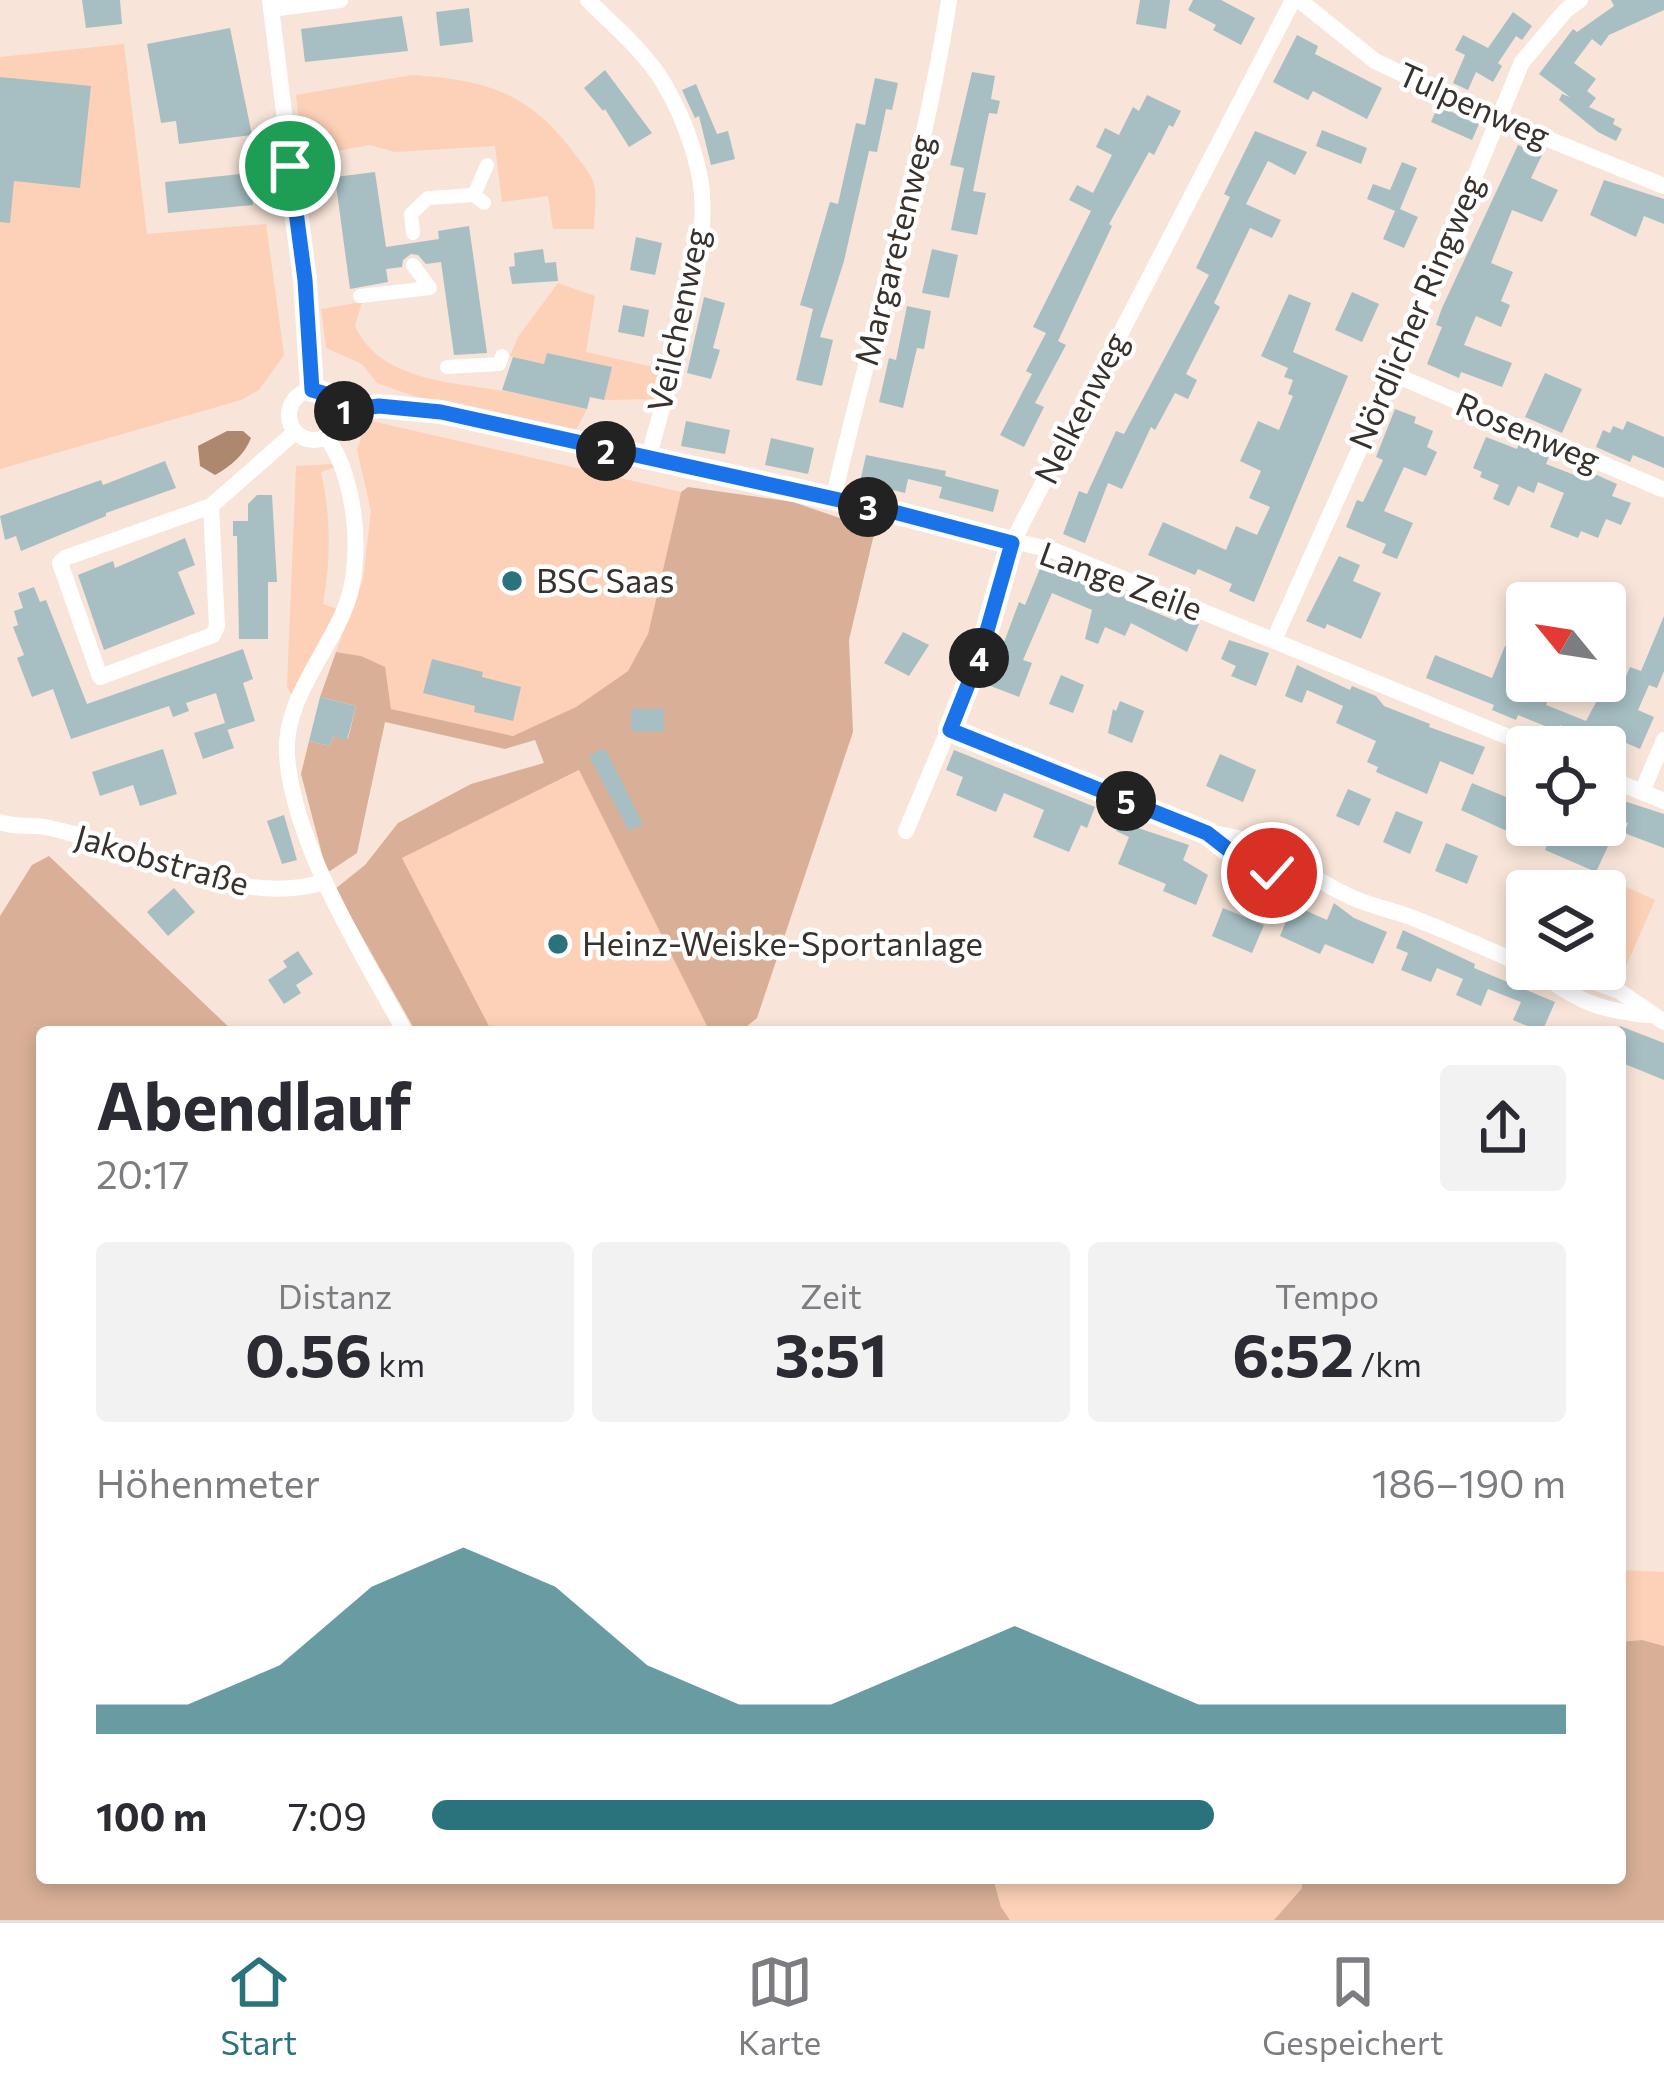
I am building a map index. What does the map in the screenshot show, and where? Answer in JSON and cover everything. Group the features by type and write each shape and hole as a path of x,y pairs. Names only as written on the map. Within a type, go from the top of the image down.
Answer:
{"street":[{"path":"312,390 305,280 271,4 340,0"},
{"name":"Veilchenweg","path":"588,0 662,80 687,134 700,180 701,235 694,278 648,460"},
{"name":"Margaretenweg","path":"833,500 936,85 949,0"},
{"name":"Tulpenweg","path":"1296,0 1375,61 1496,118 1664,186"},
{"name":"Nelkenweg","path":"906,831 981,652 1012,543 1296,0"},
{"name":"Nördlicher Ringweg","path":"1274,640 1393,374 1522,62 1580,0"},
{"path":"413,233 411,214 428,198 479,200 487,165"},
{"path":"360,296 430,288 413,265"},
{"path":"447,367 499,364 502,356"},
{"name":"Rosenweg","path":"1393,374 1664,490"},
{"path":"312,390 330,395 340,411 338,427 327,438 310,440 295,432 290,423 292,404 312,390"},
{"name":"Lange Zeile","path":"340,411 379,406 441,412 1055,551 1506,736"},
{"path":"212,506 218,626 213,635 100,677 60,563 212,506 295,432"},
{"path":"327,438 341,457 354,510 354,560 346,608 286,728 291,783 324,882 402,1026"},
{"path":"950,730 1207,833 1260,843 1307,877 1506,958"},
{"path":"1642,792 1664,740"},
{"path":"1626,786 1664,801"},
{"name":"Jakobstraße","path":"0,822 16,828 40,825 115,844 234,885 282,892 324,882"},
{"path":"1560,990 1609,1011 1656,1018"}],"shaded area":[{"path":"124,44 147,234 266,224 284,355 259,390 241,400 0,469 0,57"},
{"path":"412,75 481,85 537,113 591,177 594,229 553,229 548,196 502,202 495,146 395,152 370,145 303,157 296,95"},
{"path":"558,283 595,296 586,352 662,369 655,399 604,400 611,367 548,353 544,364 510,356 518,337"},
{"path":"362,302 355,326 382,358 419,376 587,409 576,430 431,402 377,383 362,364 326,348 321,309"},
{"name":"BSC Saas","path":"367,420 681,492 648,634 628,671 576,707 514,736 390,709 362,656 336,652 363,580 371,511 357,450"},
{"path":"227,431 243,431 251,438 236,460 215,475 200,466 198,446"},
{"path":"296,466 335,467 321,472 329,538 323,604 337,609 292,695 287,687"},
{"path":"688,487 793,502 875,530 849,640 853,732 757,1018 747,1026 707,1026 579,770 402,858 489,1026 413,1026 335,889 365,865 398,823 471,784 544,763 535,740 505,749 385,722 357,853 327,873 301,774 309,741 330,746 333,736 348,739 356,706 320,697 336,652 385,667 391,709 513,736 576,707 628,671 648,634 681,492"},
{"name":"Heinz-Weiske-Sportanlage","path":"580,770 709,1026 489,1026 402,858"},
{"path":"49,856 228,1026 36,1026 36,1884 995,1884 1010,1920 0,1920 0,916 32,865"},
{"path":"1626,887 1655,900 1626,966"},
{"path":"1626,1570 1664,1572 1664,1646 1626,1641"},
{"path":"1626,1641 1664,1646 1664,1920 1274,1920 1302,1884 1626,1884"},
{"path":"995,1884 1302,1884 1274,1920 1010,1920"}],"building":[{"path":"82,0 120,0 122,24 86,28"},
{"path":"1140,0 1170,0 1166,29 1136,24"},
{"path":"1193,0 1221,0 1255,18 1241,45 1188,10"},
{"path":"1611,0 1664,0 1664,10 1609,35 1601,46 1592,39 1574,63 1596,79 1587,91 1596,98 1589,107 1615,119 1613,124 1622,129 1616,141 1559,100 1562,94 1570,97 1539,74 1573,29 1577,32 1614,6"},
{"path":"469,8 473,42 440,46 436,12"},
{"path":"1513,12 1532,26 1522,40 1516,36 1498,63 1502,66 1493,82 1476,72 1468,90 1453,83 1465,55 1455,50 1463,35 1488,48"},
{"path":"402,16 408,51 305,62 301,29"},
{"path":"230,28 252,135 179,144 176,121 161,123 147,44"},
{"path":"1297,35 1318,46 1315,54 1382,88 1367,119 1313,91 1308,100 1273,82"},
{"path":"605,70 652,133 629,147 605,109 584,88"},
{"path":"972,72 995,76 991,99 1000,101 997,114 989,113 973,191 986,193 977,235 951,230 964,168 950,165"},
{"path":"0,77 91,86 80,188 14,181 10,223 0,222"},
{"path":"875,78 898,83 892,110 886,109 877,152 869,151 844,261 820,337 833,340 822,386 796,380 813,309 800,305 830,202 838,204 856,123 865,125"},
{"path":"696,84 717,134 728,131 735,159 711,165 699,116 695,118 682,90"},
{"path":"1147,95 1181,111 1154,155 1149,152 1109,224 1058,341 1066,345 1035,403 1044,407 1024,447 1000,435 1032,374 1026,371 1046,333 1033,327 1091,211 1069,200 1077,185 1093,193 1112,155 1096,147 1105,128 1119,135 1133,107 1139,111"},
{"path":"1438,106 1479,124 1472,140 1431,122"},
{"path":"1322,130 1367,148 1361,164 1316,146"},
{"path":"1255,131 1307,152 1295,175 1268,161 1246,204 1281,220 1272,238 1250,228 1214,303 1220,307 1186,374 1197,380 1188,399 1175,393 1155,430 1151,427 1122,489 1108,483 1085,543 1063,534 1079,491 1087,494 1116,431 1124,434 1209,275 1196,268"},
{"path":"1518,145 1542,155 1531,178 1558,190 1542,222 1512,210 1491,263 1513,272 1501,301 1510,305 1501,327 1476,316 1464,345 1512,363 1502,387 1461,372 1459,378 1427,364 1442,327 1436,325 1442,308"},
{"path":"1402,162 1417,168 1400,209 1418,217 1404,248 1383,239 1395,211 1367,199 1373,184 1390,190"},
{"path":"375,172 386,247 439,239 438,231 469,226 487,353 454,355 441,262 426,264 411,254 402,267 386,269 388,282 350,289 335,177"},
{"path":"250,173 253,205 168,213 165,182"},
{"path":"1604,180 1664,199 1664,224 1644,216 1636,237 1590,215"},
{"path":"636,237 662,243 655,275 630,270"},
{"path":"543,249 545,263 556,262 558,281 512,284 509,267 515,266 514,253"},
{"path":"932,249 958,255 949,298 922,293"},
{"path":"1352,292 1379,304 1362,342 1335,330"},
{"path":"1289,294 1311,303 1293,352 1348,376 1254,602 1229,591 1232,584 1148,555 1163,522 1226,550 1236,526 1257,535 1270,507 1249,498 1261,471 1240,461 1258,421 1279,430 1293,396 1288,394 1293,380 1284,377 1288,368 1261,356"},
{"path":"704,297 725,303 713,348 720,350 711,379 687,373"},
{"path":"623,305 649,310 644,337 618,332"},
{"path":"907,306 931,311 924,349 917,348 903,408 879,402 889,358 896,360"},
{"path":"547,353 612,367 604,400 590,397 587,409 502,390 513,357 544,364"},
{"path":"1545,373 1582,389 1562,433 1525,417"},
{"path":"1395,409 1433,431 1427,447 1437,452 1426,476 1404,467 1384,511 1413,523 1397,559 1382,553 1386,544 1346,527 1383,460 1376,457"},
{"path":"686,421 730,430 725,454 681,446"},
{"path":"1627,421 1664,437 1664,468 1633,455 1630,462 1596,447 1603,430 1610,433 1613,426 1623,430"},
{"path":"1486,437 1517,449 1520,442 1550,455 1546,464 1585,479 1588,471 1617,484 1612,496 1631,503 1621,525 1606,519 1598,538 1581,531 1578,538 1550,527 1564,493 1538,482 1534,493 1518,486 1509,506 1493,499 1499,485 1480,477 1482,472 1473,468"},
{"path":"771,438 814,448 808,474 765,465"},
{"path":"866,455 946,471 944,480 945,476 999,490 993,512 939,498 942,487 908,479 905,493 860,482"},
{"path":"165,461 176,488 21,551 16,536 5,540 0,516"},
{"path":"257,495 272,495 277,582 268,582 268,639 239,639 233,521 248,521 248,504"},
{"path":"185,538 195,565 178,572 195,614 104,650 78,575 113,561 115,568"},
{"path":"1339,556 1360,565 1353,581 1381,593 1361,639 1327,624 1325,629 1306,621"},
{"path":"1041,566 1069,578 1084,581 1085,577 1147,602 1145,608 1176,621 1179,615 1199,624 1187,652 1131,623 1125,636 1105,627 1098,644 1085,639 1092,610 1052,593 1023,660 1032,663 1019,697 988,685 1019,602 1025,605"},
{"path":"34,587 40,602 46,600 87,704 243,649 253,679 243,683 255,721 227,730 216,693 186,703 189,711 173,717 169,706 71,739 53,689 32,697 17,658 24,655 13,627 18,625 14,611 23,608 18,593"},
{"path":"1664,616 1664,671 1657,688 1649,685 1638,710 1654,717 1640,749 1626,743 1626,726 1546,726 1518,715 1516,720 1492,710 1494,705 1426,678 1435,655 1492,678 1505,646 1506,702 1547,702 1586,721 1596,702 1626,702 1630,667 1641,671"},
{"path":"903,632 929,645 909,676 884,663"},
{"path":"1229,640 1269,653 1256,686 1231,676 1236,666 1221,659"},
{"path":"432,659 521,687 513,721 423,693"},
{"path":"1297,665 1350,690 1352,686 1376,696 1384,706 1429,727 1485,747 1473,775 1440,761 1427,794 1376,772 1378,767 1367,762 1376,741 1336,723 1343,706 1307,690 1302,703 1285,696"},
{"path":"1061,675 1084,685 1073,713 1049,704"},
{"path":"320,697 356,706 347,740 333,736 330,746 309,741"},
{"path":"1120,701 1144,711 1132,743 1108,733 1113,709"},
{"path":"631,709 664,709 664,732 631,731"},
{"path":"225,723 234,748 203,759 194,733"},
{"path":"163,749 177,794 140,806 133,785 100,796 92,772"},
{"path":"606,750 643,824 629,831 589,756"},
{"path":"954,750 1095,807 1087,828 1081,825 1069,852 1033,837 1044,810 1004,793 996,812 956,795 963,777 946,770"},
{"path":"1220,754 1256,770 1243,802 1206,786"},
{"path":"1472,783 1506,797 1506,831 1461,810"},
{"path":"1348,789 1371,799 1359,826 1336,816"},
{"path":"1626,802 1664,814 1664,848 1626,834"},
{"path":"1396,811 1423,822 1410,854 1383,842"},
{"path":"284,815 297,860 282,864 267,821"},
{"path":"1122,817 1136,823 1135,827 1189,845 1183,860 1208,875 1196,905 1163,891 1166,884 1118,864 1129,837 1116,831"},
{"path":"1446,843 1478,856 1467,884 1435,871"},
{"path":"1547,846 1608,846 1597,870 1545,850"},
{"path":"174,888 195,912 168,936 147,912"},
{"path":"1334,903 1387,932 1373,964 1325,944 1320,954 1280,936 1293,905 1327,920"},
{"path":"1223,908 1264,925 1252,953 1212,936"},
{"path":"1403,930 1506,981 1506,990 1526,990 1555,1002 1545,1026 1528,1026 1513,1020 1521,1002 1488,989 1481,1006 1456,995 1463,979 1437,968 1431,982 1401,970 1408,953 1396,948"},
{"path":"298,951 313,974 296,985 301,993 284,1004 268,980 287,967 283,961"},
{"path":"1626,1028 1664,1043 1664,1080 1626,1064"}],"place":[{"name":"BSC Saas","path":"512,581"},
{"name":"Heinz-Weiske-Sportanlage","path":"558,944"}],"route":[{"path":"290,166 305,280 312,390 330,395 340,411 379,406 441,412 894,512 1012,543 981,652 950,730 1207,833 1248,865 1272,873"}]}
